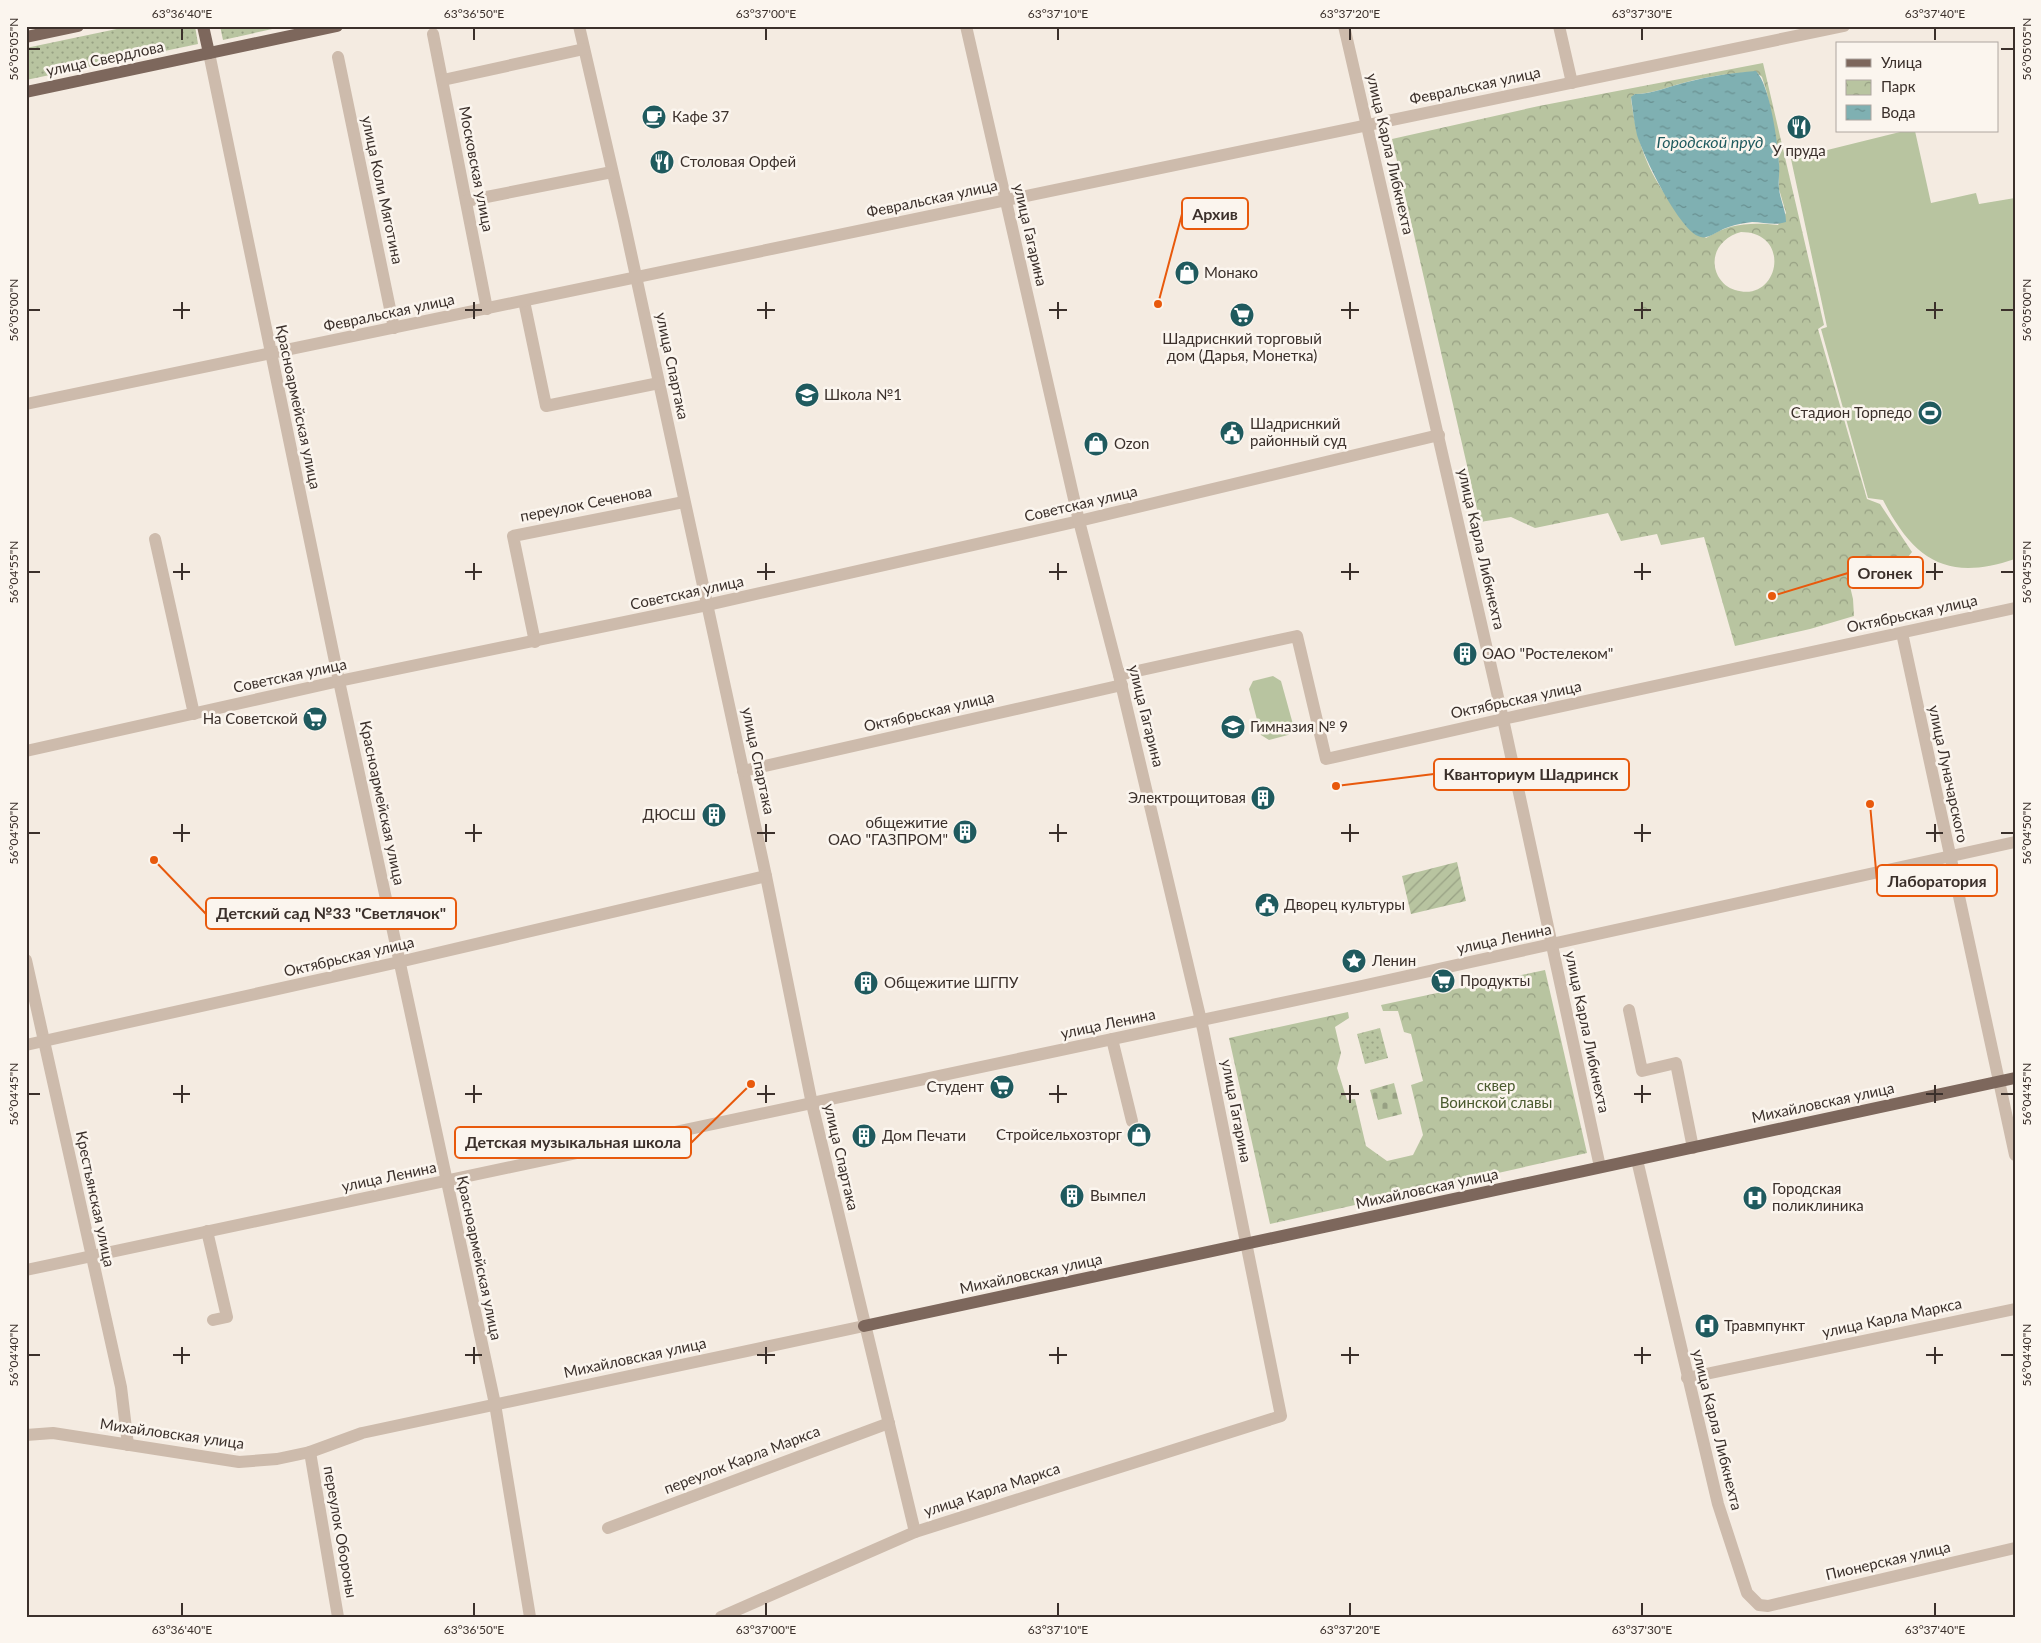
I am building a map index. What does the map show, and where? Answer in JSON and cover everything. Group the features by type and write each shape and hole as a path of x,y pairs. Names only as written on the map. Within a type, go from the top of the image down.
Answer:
{"main road":[{"path":"26,37 78,26"},
{"name":"Красноармейская улица","path":"203,26 209,53"},
{"name":"улица Свердлова","path":"26,92 337,26"},
{"name":"Михайловская улица","path":"864,1326 2015,1078"}],"street":[{"name":"улица Спартака","path":"579,26 636,278 766,876 812,1104 915,1532"},
{"name":"улица Гагарина","path":"966,26 1079,521 1121,680 1201,1020 1281,1416"},
{"name":"улица Карла Либкнехта","path":"1344,26 1503,719 1600,1167"},
{"path":"1559,26 1572,83"},
{"name":"Февральская улица","path":"26,404 1844,26"},
{"name":"Московская улица","path":"433,34 487,309"},
{"path":"443,80 584,48"},
{"name":"Красноармейская улица","path":"209,53 339,681 495,1404 530,1617"},
{"name":"улица Коли Мяготина","path":"338,57 394,328"},
{"path":"466,202 612,172"},
{"path":"524,301 546,406 659,383"},
{"name":"Советская улица","path":"26,751 339,681 707,606 1079,521 1439,435"},
{"name":"переулок Сеченова","path":"535,642 513,536 684,502"},
{"path":"155,539 194,714"},
{"name":"Октябрьская улица","path":"743,771 1296,636 1326,759 2015,608"},
{"name":"улица Луначарского","path":"1902,633 2015,1155"},
{"name":"улица Ленина","path":"26,1270 1553,945 2015,842"},
{"name":"Октябрьская улица","path":"26,1045 399,962 766,876"},
{"name":"Крестьянская улица","path":"26,960 121,1387 128,1445"},
{"path":"1629,1010 1642,1071 1676,1064 1693,1148"},
{"path":"1112,1039 1132,1121"},
{"name":"улица Карла Либкнехта","path":"1636,1160 1718,1504 1742,1583 1753,1601 1760,1605 1768,1606"},
{"path":"207,1231 227,1317 213,1320"},
{"name":"улица Карла Маркса","path":"1687,1378 2015,1309"},
{"name":"Михайловская улица","path":"26,1435 53,1433 239,1462 277,1459 310,1452 362,1433 864,1326"},
{"name":"улица Карла Маркса","path":"729,1615 915,1532 1281,1416"},
{"name":"переулок Карла Маркса","path":"608,1528 889,1423"},
{"name":"переулок Обороны","path":"310,1452 338,1617"},
{"name":"Пионерская улица","path":"1768,1606 2015,1548"}],"green space":[{"path":"131,26 195,26 198,44 26,80 26,48"},
{"path":"220,26 286,26 223,40"},
{"path":"1763,63 1824,325 1818,329 1867,499 1880,504 1912,552 1904,562 1887,568 1861,571 1848,578 1853,599 1854,616 1810,629 1735,646 1704,537 1661,545 1657,534 1621,541 1608,513 1535,528 1511,517 1480,522 1392,139 1539,106","holes":["1756,72 1762,77 1767,93 1779,164 1779,189 1786,213 1778,225 1741,225 1723,229 1706,238 1670,201 1652,173 1638,136 1631,98 1635,94 1653,92 1701,78","1741,232 1757,235 1768,243 1774,254 1774,266 1770,278 1762,287 1750,292 1728,287 1720,279 1715,269 1718,248 1728,238"]},
{"name":"Стадион Торпедо","path":"1900,132 1915,132 1931,203 1976,193 1979,204 2015,198 2015,559 1991,566 1970,568 1952,566 1935,561 1920,551 1907,538 1883,500 1868,498 1821,329 1827,327 1791,159"},
{"path":"1273,676 1281,681 1294,728 1288,735 1269,740 1261,735 1249,689 1253,681"},
{"path":"1457,862 1466,901 1411,914 1402,876"},
{"name":"сквер Воинской славы","path":"1545,970 1587,1153 1270,1224 1229,1038 1348,1012 1349,1018 1335,1027 1341,1053 1337,1068 1347,1100 1355,1099 1366,1146 1387,1161 1413,1155 1423,1135 1411,1085 1423,1081 1411,1034 1404,1032 1398,1011 1383,1011 1381,1005"},
{"path":"1380,1028 1388,1058 1365,1064 1357,1034"},
{"path":"1394,1083 1402,1114 1378,1120 1370,1090"}],"water":[{"name":"Городской пруд","path":"1756,71 1761,78 1769,101 1775,129 1779,188 1786,222 1777,224 1752,222 1729,227 1705,237 1698,236 1690,230 1671,205 1654,174 1637,135 1631,97 1635,94 1655,91 1704,78"}],"place":[{"name":"Кафе 37","path":"654,117"},
{"name":"У пруда","path":"1799,127"},
{"name":"Столовая Орфей","path":"662,162"},
{"name":"Монако","path":"1187,273"},
{"name":"Архив","path":"1158,304"},
{"name":"Шадриснкий торговый дом (Дарья, Монетка)","path":"1242,315"},
{"name":"Школа №1","path":"807,395"},
{"name":"Стадион Торпедо","path":"1930,413"},
{"name":"Шадриснкий районный суд","path":"1232,433"},
{"name":"Ozon","path":"1096,444"},
{"name":"Огонек","path":"1772,596"},
{"name":"ОАО \"Ростелеком\"","path":"1465,654"},
{"name":"На Советской","path":"315,719"},
{"name":"Гимназия № 9","path":"1233,727"},
{"name":"Кванториум Шадринск","path":"1336,786"},
{"name":"Электрощитовая","path":"1263,798"},
{"name":"Лаборатория","path":"1870,804"},
{"name":"ДЮСШ","path":"714,815"},
{"name":"общежитие ОАО \"ГАЗПРОМ\"","path":"965,832"},
{"name":"Детский сад №33 \"Светлячок\"","path":"154,860"},
{"name":"Дворец культуры","path":"1267,905"},
{"name":"Ленин","path":"1354,961"},
{"name":"Продукты","path":"1443,981"},
{"name":"Общежитие ШГПУ","path":"866,983"},
{"name":"Детская музыкальная школа","path":"751,1084"},
{"name":"Студент","path":"1002,1087"},
{"name":"Стройсельхозторг","path":"1139,1135"},
{"name":"Дом Печати","path":"864,1136"},
{"name":"Вымпел","path":"1072,1196"},
{"name":"Городская поликлиника","path":"1755,1198"},
{"name":"Травмпункт","path":"1707,1326"}]}
